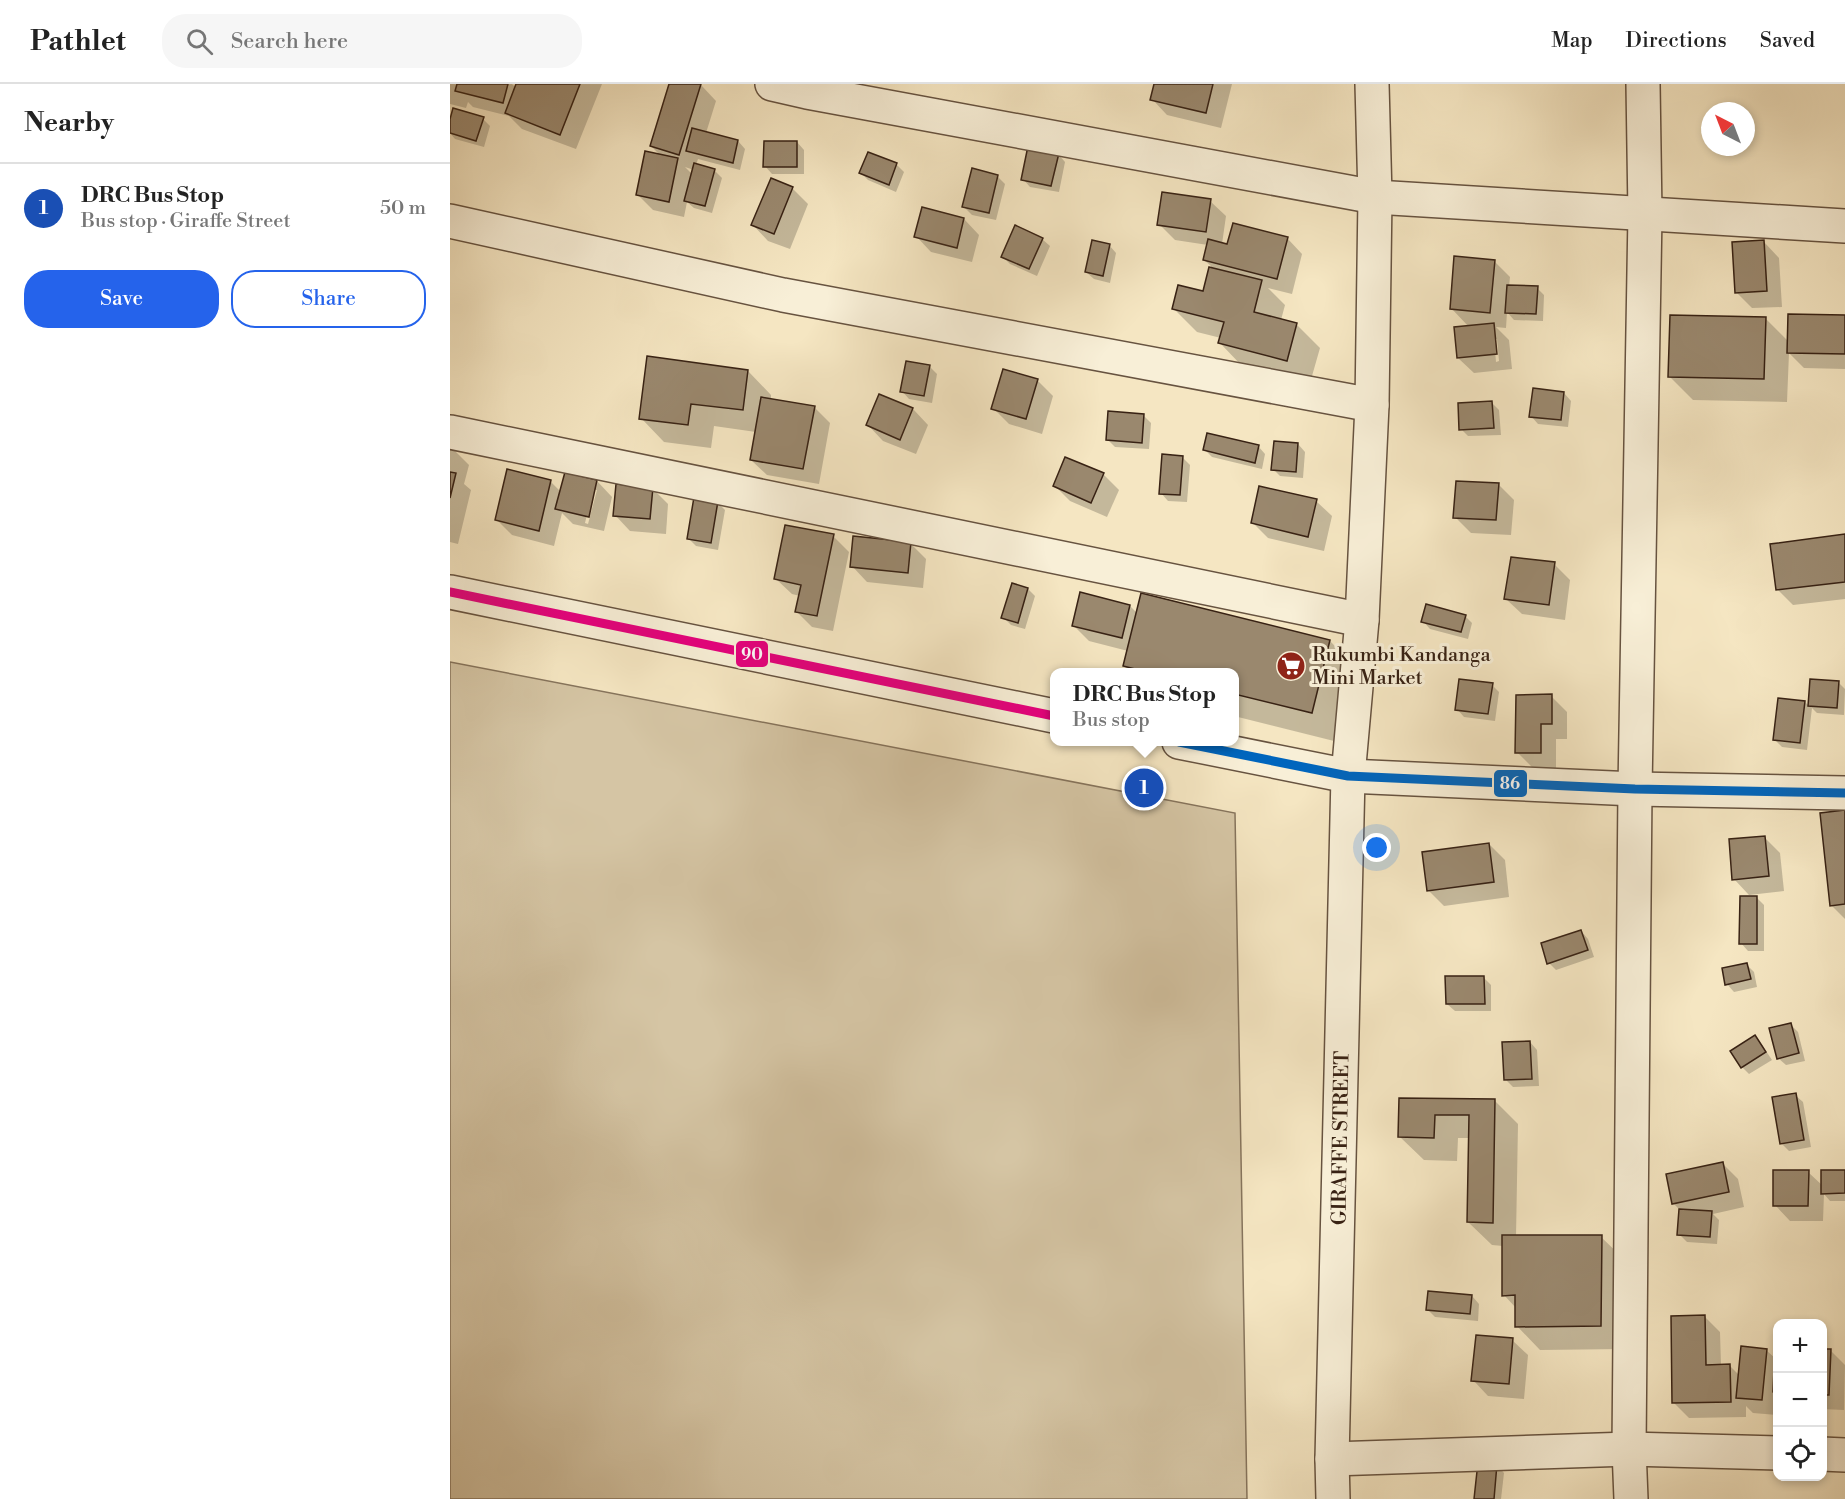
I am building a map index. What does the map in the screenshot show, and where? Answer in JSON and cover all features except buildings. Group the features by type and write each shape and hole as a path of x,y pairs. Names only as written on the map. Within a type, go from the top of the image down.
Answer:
{"street":[{"path":"772,84 1375,197 1845,226"},
{"name":"GIRAFFE STREET","path":"1333,1499 1332,1459 1348,776 1362,620 1372,405 1375,197 1372,84"},
{"path":"1630,1499 1635,789 1645,214 1642,84"},
{"path":"450,221 783,295 1372,405"},
{"path":"450,432 1362,620"},
{"path":"450,592 1050,715"},
{"path":"1203,746 1348,776 1635,789 1845,793"},
{"path":"1332,1459 1629,1449 1773,1453"},
{"path":"1827,1454 1845,1455"}],"shaded area":[{"path":"450,662 1235,813 1247,1499 450,1499"}],"transit line":[{"name":"90","path":"450,592 1050,715"},
{"name":"86","path":"1199,746 1348,776 1635,789 1845,793"}],"place":[{"name":"Rukumbi Kandanga Mini Market","path":"1291,666"},
{"name":"DRC Bus Stop","path":"1144,788"}]}
